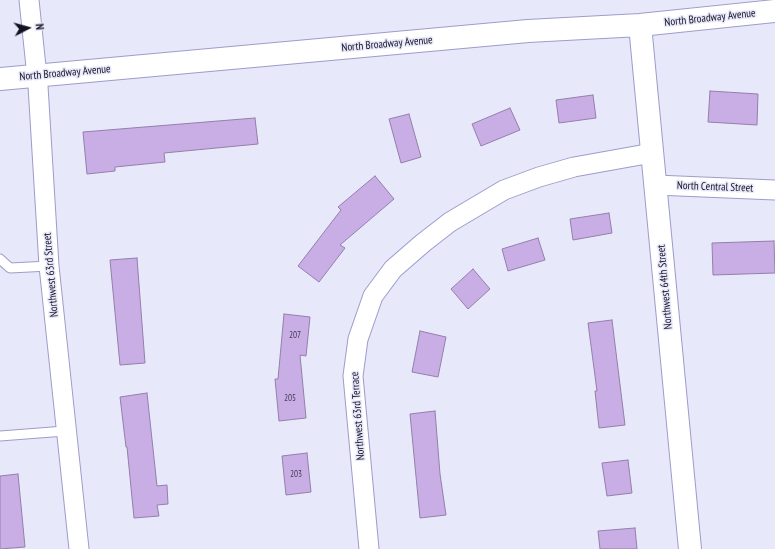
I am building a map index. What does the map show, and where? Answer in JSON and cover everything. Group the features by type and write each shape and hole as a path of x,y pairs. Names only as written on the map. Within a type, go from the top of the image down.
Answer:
{"street":[{"name":"Northwest 63rd Street","path":"29,0 37,75 49,266 79,549"},
{"name":"North Broadway Avenue","path":"0,79 528,31 640,25 775,11"},
{"name":"Northwest 64th Street","path":"640,25 690,549"},
{"name":"Northwest 63rd Terrace","path":"369,549 353,376 358,339 373,296 393,269 422,243 450,222 504,190 539,177 574,167 652,153"},
{"name":"North Central Street","path":"655,185 775,190"}],"lane":[{"path":"0,259 10,268 49,266"},
{"path":"0,436 66,431"}],"building":[{"path":"710,91 758,94 757,125 708,122"},
{"path":"593,95 596,118 559,123 556,100"},
{"path":"510,108 520,130 481,146 472,124"},
{"path":"409,114 421,157 401,163 389,119"},
{"path":"255,118 258,144 164,153 165,162 115,167 115,171 87,174 83,132"},
{"path":"375,176 394,199 340,245 345,248 319,282 298,266 341,210 338,207"},
{"path":"609,213 612,233 573,240 570,219"},
{"path":"538,238 545,260 508,271 502,249"},
{"path":"774,241 775,273 713,275 712,243"},
{"path":"137,258 145,363 120,365 110,260"},
{"path":"473,269 490,289 468,309 451,289"},
{"path":"284,314 310,317 306,356 300,355 306,418 279,421 275,379 278,379"},
{"path":"612,320 625,425 599,428 595,391 597,391 588,323"},
{"path":"420,331 446,337 438,377 412,372"},
{"path":"147,393 157,486 167,485 168,504 157,505 159,516 134,518 127,447 120,397"},
{"path":"435,411 440,474 446,515 420,518 410,414"},
{"path":"307,453 311,492 286,495 282,456"},
{"path":"628,460 632,493 607,496 602,463"},
{"path":"18,474 25,547 0,549 0,476"},
{"path":"635,528 637,549 600,549 598,531"}]}
